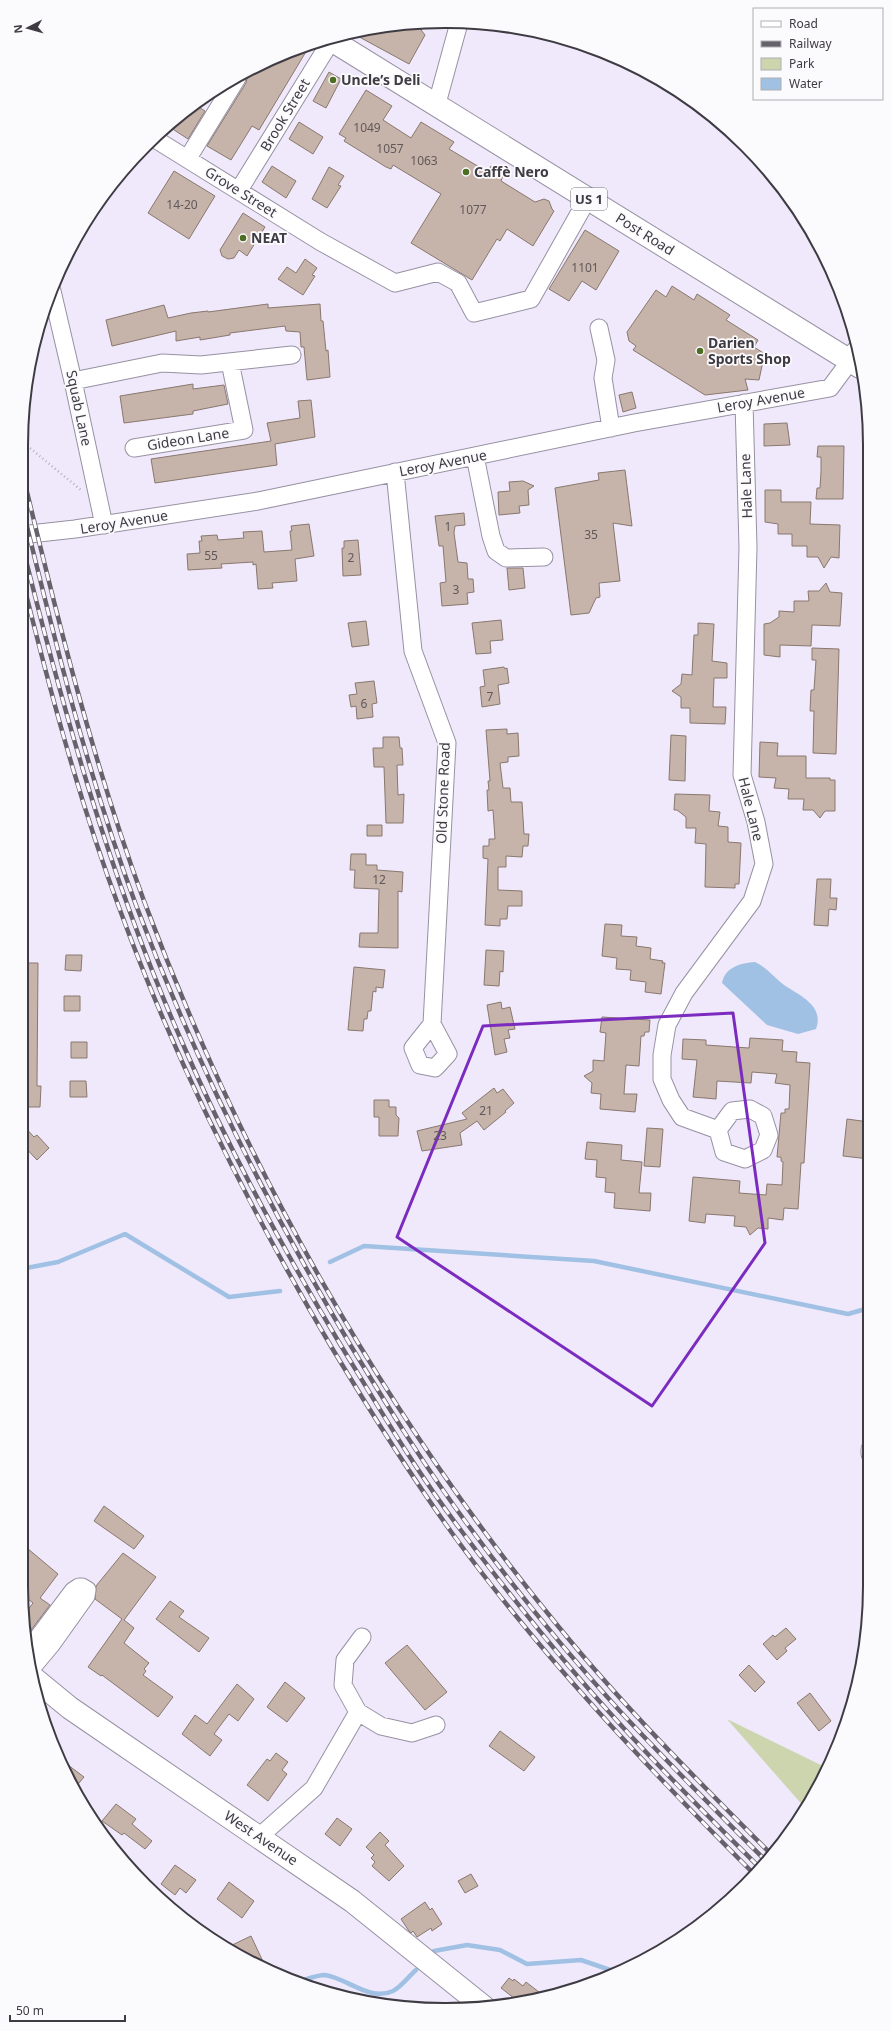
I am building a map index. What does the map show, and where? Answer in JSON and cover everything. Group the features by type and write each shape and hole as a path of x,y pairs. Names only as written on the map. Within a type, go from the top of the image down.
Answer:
{"main road":[{"name":"Post Road","path":"337,42 436,107 854,359"},
{"name":"West Avenue","path":"40,1683 70,1708 352,1901 477,2002"}],"street":[{"path":"436,107 458,28"},
{"name":"Brook Street","path":"239,190 327,45"},
{"path":"188,158 222,93"},
{"name":"Grove Street","path":"159,142 321,242 370,267 395,282 438,272 458,283 474,313 531,299 588,198"},
{"name":"Squab Lane","path":"54,300 74,381 104,525"},
{"path":"599,328 606,360 602,378 611,428"},
{"path":"74,381 162,363 201,365 292,355"},
{"name":"Gideon Lane","path":"134,448 244,430 230,362"},
{"name":"Leroy Avenue","path":"28,534 104,525 258,501 611,428 830,388 854,362"},
{"name":"Hale Lane","path":"718,1130 682,1117 671,1100 662,1079 662,1055 668,1025 684,994 752,901 764,864 756,822 742,775 748,547 744,403"},
{"path":"475,456 491,536 496,551 506,558 544,557"},
{"name":"Old Stone Road","path":"395,472 413,651 447,743 432,1024"},
{"path":"33,1646 74,1591 79,1587 87,1590 86,1596 66,1625 35,1663"},
{"path":"362,1637 345,1660 343,1685 358,1712 381,1726 412,1732 436,1724"},
{"path":"259,1837 314,1788 358,1712"}],"path":[{"path":"28,445 86,494 97,494"}],"highlighted area":[{"path":"733,1013 765,1243 652,1406 397,1237 483,1026"}],"green space":[{"path":"727,1719 822,1766 801,1804"}],"water":[{"path":"755,962 764,967 783,984 805,999 815,1009 818,1021 816,1029 798,1034 767,1025 722,983 726,973 734,967 744,963"}],"building":[{"path":"422,29 425,35 409,64 359,37"},
{"path":"306,52 259,130 252,126 231,160 207,146 246,83 247,79 261,71"},
{"path":"329,72 341,79 326,108 313,101"},
{"path":"366,90 392,106 383,120 411,138 421,122 454,142 449,149 486,171 488,171 491,166 504,173 501,181 535,202 544,199 549,201 554,211 533,246 507,229 500,241 497,239 472,280 411,243 441,194 393,165 391,169 386,167 344,141 346,138 339,134"},
{"path":"200,108 205,111 188,139 173,129"},
{"path":"299,122 323,137 313,154 289,139"},
{"path":"272,166 296,181 286,198 262,182"},
{"path":"329,167 344,176 338,185 341,186 327,208 312,199"},
{"path":"174,171 215,196 189,239 148,213"},
{"name":"NEAT","path":"243,213 265,227 247,256 239,250 234,258 228,259 222,256 220,250"},
{"path":"585,230 619,251 596,290 582,281 569,301 549,289"},
{"path":"305,259 317,268 312,275 315,276 303,295 278,279 287,267 296,273"},
{"path":"672,286 694,300 697,294 730,315 726,320 758,340 754,347 765,354 759,380 745,379 748,390 705,395 633,350 636,346 629,341 627,332 656,290 666,297"},
{"path":"268,304 268,308 320,304 326,351 328,350 330,377 307,380 304,347 301,347 300,332 286,331 285,326 230,333 230,335 200,340 200,337 176,341 176,331 112,346 106,320 164,305 168,318 191,313"},
{"path":"193,384 193,389 224,385 228,404 193,411 193,414 124,423 120,396"},
{"path":"632,392 636,408 623,412 619,395"},
{"path":"311,400 315,437 275,444 277,465 155,483 151,459 271,441 267,423 300,418 298,401"},
{"path":"787,423 790,445 764,446 764,424"},
{"path":"818,446 844,446 843,499 816,499 817,488 820,488 821,472 821,457 817,457"},
{"path":"625,470 632,526 613,523 620,581 599,583 600,597 596,598 589,613 571,615 555,488 599,480 598,473"},
{"path":"523,481 534,486 528,490 529,505 519,506 520,513 499,515 498,492 510,491 509,482"},
{"path":"765,490 781,490 781,502 811,502 810,524 840,525 839,558 831,557 824,568 818,557 807,557 807,546 792,546 792,534 778,534 778,524 765,522"},
{"path":"464,513 465,525 455,526 454,533 458,562 467,563 468,579 473,579 474,592 467,593 468,604 442,606 440,583 446,582 443,546 439,546 435,516"},
{"path":"309,524 314,556 295,559 297,581 272,583 273,588 258,589 256,564 253,565 253,562 221,564 222,568 188,570 187,554 200,553 199,541 202,541 201,536 217,535 218,540 244,538 243,532 262,531 264,552 292,550 290,531 292,531 291,526"},
{"path":"358,540 361,575 343,576 342,548 344,548 344,541"},
{"path":"507,568 523,568 525,588 509,590"},
{"path":"826,583 830,592 842,593 840,626 812,625 811,646 780,645 780,657 764,655 764,624 770,623 779,617 779,611 794,612 794,601 809,601 808,591 819,591"},
{"path":"501,620 503,640 490,641 491,653 476,654 472,623"},
{"path":"366,621 369,645 352,647 348,623"},
{"path":"698,623 714,624 712,661 727,663 727,678 714,678 713,707 726,707 725,724 690,723 690,708 681,708 681,697 672,691 681,684 682,674 692,675 694,635 698,635"},
{"path":"812,648 839,649 836,754 813,753 814,711 810,711 811,690 814,690 816,660 812,660"},
{"path":"504,667 505,669 507,668 509,683 498,685 500,704 482,707 480,687 485,686 483,670"},
{"path":"374,681 377,703 372,704 373,717 357,719 356,706 351,707 349,695 357,694 355,683"},
{"path":"507,729 507,734 518,733 519,756 508,757 508,762 500,763 503,788 510,788 511,802 522,802 524,834 529,834 528,846 523,846 522,857 506,856 506,867 498,867 498,890 522,891 522,906 508,906 507,919 500,919 500,926 485,925 488,859 483,858 483,846 489,846 489,839 495,839 493,810 488,811 487,790 489,790 488,781 490,781 486,730"},
{"path":"671,735 686,736 685,781 669,780"},
{"path":"383,737 399,737 400,748 402,748 403,765 397,765 398,795 404,794 403,823 386,823 384,767 374,767 373,748 383,748"},
{"path":"760,742 778,743 777,756 806,756 806,778 830,778 830,780 835,780 835,811 825,811 820,818 813,810 803,810 804,799 788,799 789,789 774,788 776,778 759,777"},
{"path":"675,794 710,795 709,811 720,812 718,826 728,827 728,842 741,843 739,884 735,884 735,888 705,887 706,844 695,843 696,828 686,828 686,817 677,810 674,810"},
{"path":"367,825 382,825 382,836 367,836"},
{"path":"351,854 366,854 366,865 377,865 377,870 403,872 402,892 398,891 398,948 359,947 360,933 378,933 379,889 354,888 355,870 350,870"},
{"path":"817,879 831,879 830,898 837,898 836,910 829,909 828,926 814,925"},
{"path":"605,924 622,925 621,936 637,937 636,946 651,948 650,959 663,961 662,963 665,963 661,994 645,992 646,982 630,980 631,970 616,969 617,958 602,956"},
{"path":"486,950 504,951 503,972 500,971 499,986 484,985"},
{"path":"66,955 82,955 81,971 65,970"},
{"path":"28,963 38,963 37,1086 41,1086 40,1107 28,1107"},
{"path":"354,967 385,970 383,988 376,987 376,992 373,991 371,1011 368,1011 367,1019 364,1019 363,1031 348,1030"},
{"path":"64,996 80,996 80,1011 64,1011"},
{"path":"501,1002 502,1009 510,1007 515,1029 508,1030 510,1038 504,1039 507,1052 495,1055 487,1005"},
{"path":"602,1017 650,1020 649,1032 645,1032 644,1036 641,1036 639,1066 626,1065 624,1094 637,1094 635,1112 600,1109 601,1094 591,1093 592,1083 584,1076 593,1071 593,1060 604,1061 606,1033 600,1032"},
{"path":"750,1038 783,1040 782,1051 797,1052 796,1062 810,1063 804,1163 801,1163 798,1209 784,1208 783,1220 768,1218 768,1229 758,1228 750,1235 746,1227 734,1226 735,1216 706,1214 705,1223 689,1221 693,1177 740,1181 739,1193 766,1195 767,1184 782,1185 783,1162 781,1161 781,1157 777,1157 781,1113 785,1113 785,1109 789,1109 790,1085 775,1083 777,1074 752,1072 751,1083 717,1081 716,1099 693,1097 697,1060 682,1059 683,1039 706,1040 706,1045 749,1048"},
{"path":"71,1042 87,1042 87,1058 71,1058"},
{"path":"70,1081 86,1081 87,1097 70,1097"},
{"path":"494,1088 497,1093 503,1089 514,1103 505,1111 506,1112 484,1130 477,1121 460,1133 462,1145 422,1151 417,1131 467,1119 462,1113"},
{"path":"374,1100 389,1100 389,1107 396,1107 396,1115 399,1118 398,1136 379,1136 379,1117 374,1117"},
{"path":"847,1119 863,1121 863,1158 843,1156"},
{"path":"647,1128 663,1129 660,1167 644,1166"},
{"path":"28,1131 34,1137 37,1135 49,1148 37,1160 28,1150"},
{"path":"587,1142 622,1145 621,1160 642,1162 639,1193 651,1193 650,1211 614,1208 615,1193 605,1192 606,1178 596,1177 597,1160 585,1159"},
{"path":"104,1506 144,1536 134,1549 94,1521"},
{"path":"28,1549 58,1574 40,1598 50,1605 31,1630 29,1609 33,1603 28,1599"},
{"path":"123,1553 156,1577 124,1620 134,1628 124,1643 149,1663 144,1669 146,1671 143,1675 173,1697 158,1717 102,1675 101,1676 88,1667 122,1619 95,1599 96,1586"},
{"path":"170,1601 184,1611 179,1617 209,1638 199,1652 156,1619"},
{"path":"786,1628 796,1639 785,1648 787,1651 777,1660 763,1644 773,1635 775,1637"},
{"path":"407,1645 447,1692 425,1710 385,1663"},
{"path":"749,1665 765,1682 755,1692 739,1675"},
{"path":"285,1682 305,1698 287,1722 267,1707"},
{"path":"237,1684 254,1699 238,1721 229,1714 214,1734 222,1740 210,1756 182,1734 195,1715 207,1724"},
{"path":"810,1693 831,1721 819,1731 797,1703"},
{"path":"500,1731 535,1757 524,1771 489,1746"},
{"path":"276,1753 288,1762 282,1770 287,1774 268,1801 247,1785 267,1759 270,1761"},
{"path":"69,1766 84,1777 78,1784"},
{"path":"116,1804 136,1819 132,1824 152,1841 145,1849 124,1833 122,1835 102,1821"},
{"path":"337,1818 352,1829 340,1846 325,1834"},
{"path":"380,1832 389,1841 385,1845 404,1866 389,1881 372,1866 375,1862 371,1858 374,1855 366,1847"},
{"path":"175,1865 196,1880 186,1893 180,1888 175,1895 161,1884"},
{"path":"471,1874 478,1886 465,1893 458,1881"},
{"path":"229,1882 254,1901 242,1918 217,1899"},
{"path":"425,1902 430,1910 432,1908 442,1924 432,1931 431,1928 417,1937 413,1931 411,1933 409,1931 401,1919"},
{"path":"251,1936 263,1961 237,1947 233,1945"},
{"path":"509,1978 513,1981 514,1979 523,1986 526,1982 539,1992 513,1997 501,1988"}],"waterway":[{"path":"28,1268 58,1262 125,1234 229,1297 280,1291"},
{"path":"330,1262 364,1246 594,1261 848,1314 863,1310"},
{"path":"434,1951 467,1945 500,1950 527,1964 581,1960 609,1969"},
{"path":"307,1979 325,1975 342,1980 367,1992 384,1994 396,1989 416,1970"}],"railway":[{"path":"28,496 91,740 125,848 144,901 182,998 225,1093 271,1188 321,1280 375,1371 433,1459 494,1544 558,1626 635,1715 768,1851"},
{"path":"28,530 72,705 102,806 136,905 158,962 207,1075 261,1185 290,1239 351,1346 407,1437 485,1549 540,1619 598,1687 673,1767 762,1857"},
{"path":"28,568 54,668 91,795 111,858 156,981 199,1081 236,1158 297,1271 399,1440 446,1510 480,1556 534,1624 628,1733 665,1773 756,1864"},
{"path":"28,601 78,786 105,869 142,967 165,1023 216,1134 243,1188 301,1295 346,1372 405,1465 486,1579 559,1667 635,1752 751,1870"}],"place":[{"name":"Uncle’s Deli","path":"333,80"},
{"name":"Caffè Nero","path":"466,172"},
{"name":"NEAT","path":"243,238"},
{"name":"Darien Sports Shop","path":"700,351"}]}
